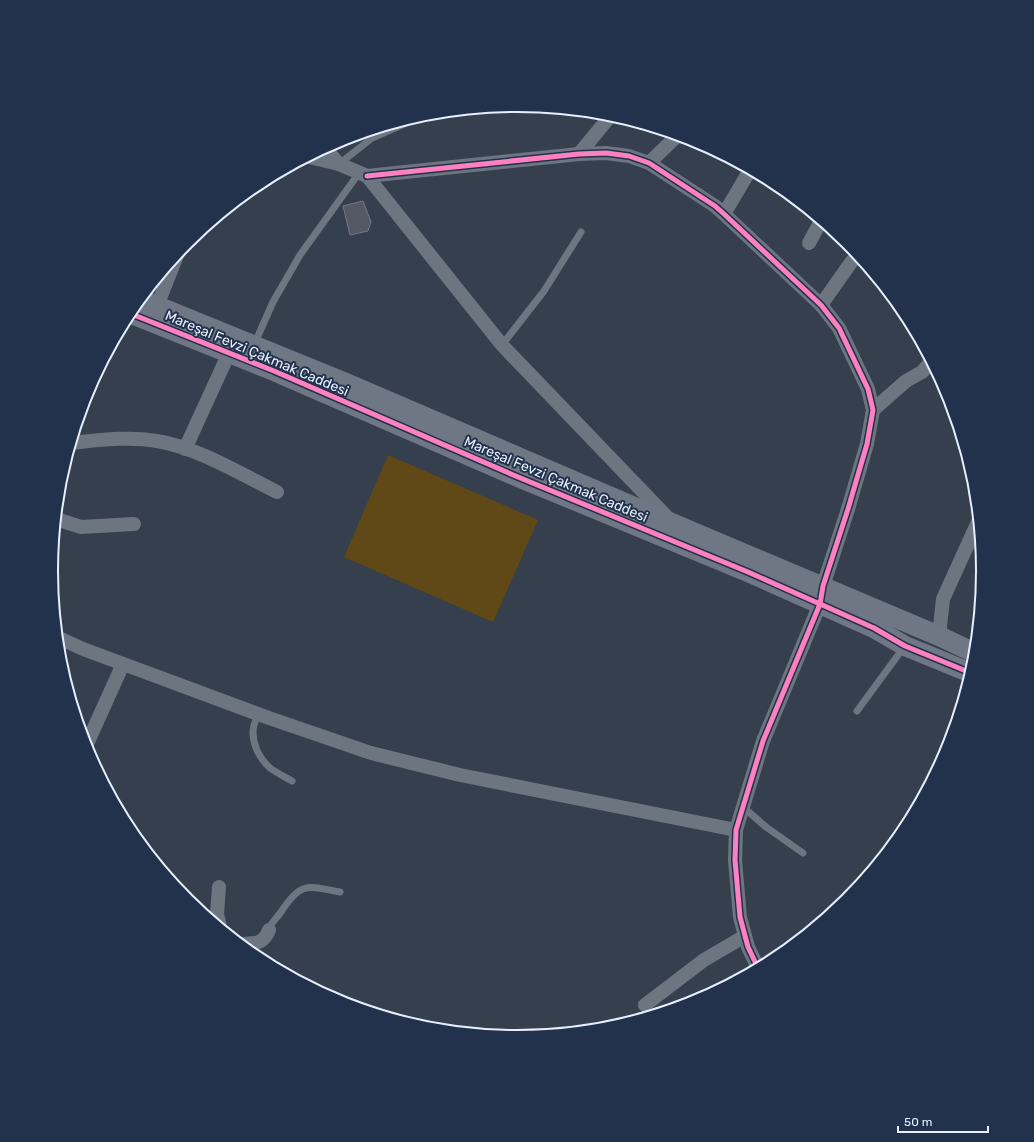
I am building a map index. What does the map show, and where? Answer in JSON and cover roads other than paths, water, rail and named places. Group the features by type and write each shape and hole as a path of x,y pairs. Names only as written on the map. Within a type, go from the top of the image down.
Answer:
{"street":[{"path":"579,154 606,121"},
{"path":"649,163 674,139"},
{"path":"329,152 339,164"},
{"path":"315,159 339,164 363,174 579,154 606,153 629,156 649,163 715,206 821,305 839,328 868,390 873,410 867,444 822,595 763,741 736,830 735,860 740,917 748,947 756,963"},
{"path":"363,174 502,345 674,524"},
{"path":"724,214 748,174"},
{"path":"809,243 819,225"},
{"path":"821,305 854,260"},
{"path":"149,302 161,282"},
{"name":"Mareşal Fevzi Çakmak Caddesi","path":"149,302 254,345 674,524 822,595 905,646 965,670"},
{"name":"Mareşal Fevzi Çakmak Caddesi","path":"135,316 229,353 511,474 748,572 822,595 939,636 969,649"},
{"path":"185,449 229,353"},
{"path":"873,410 906,381 922,372 928,366"},
{"path":"77,443 124,439 156,440 196,453 277,492"},
{"path":"61,520 81,527 134,524"},
{"path":"939,636 943,599 974,531"},
{"path":"63,640 83,649 123,664 371,753 460,775 736,830"},
{"path":"90,738 123,664"},
{"path":"218,919 217,914 219,887"},
{"path":"249,943 263,940 269,930"},
{"path":"645,1005 704,960 745,936"}],"lane":[{"path":"339,164 372,138 390,130"},
{"path":"254,345 273,302 300,255 363,174"},
{"path":"502,345 544,291 581,232"},
{"path":"857,711 905,646"},
{"path":"259,714 254,725 253,733 254,744 260,757 271,768 292,781"},
{"path":"743,807 766,827 803,853"},
{"path":"269,930 272,923 291,897 298,891 304,888 312,887 340,892"}]}
